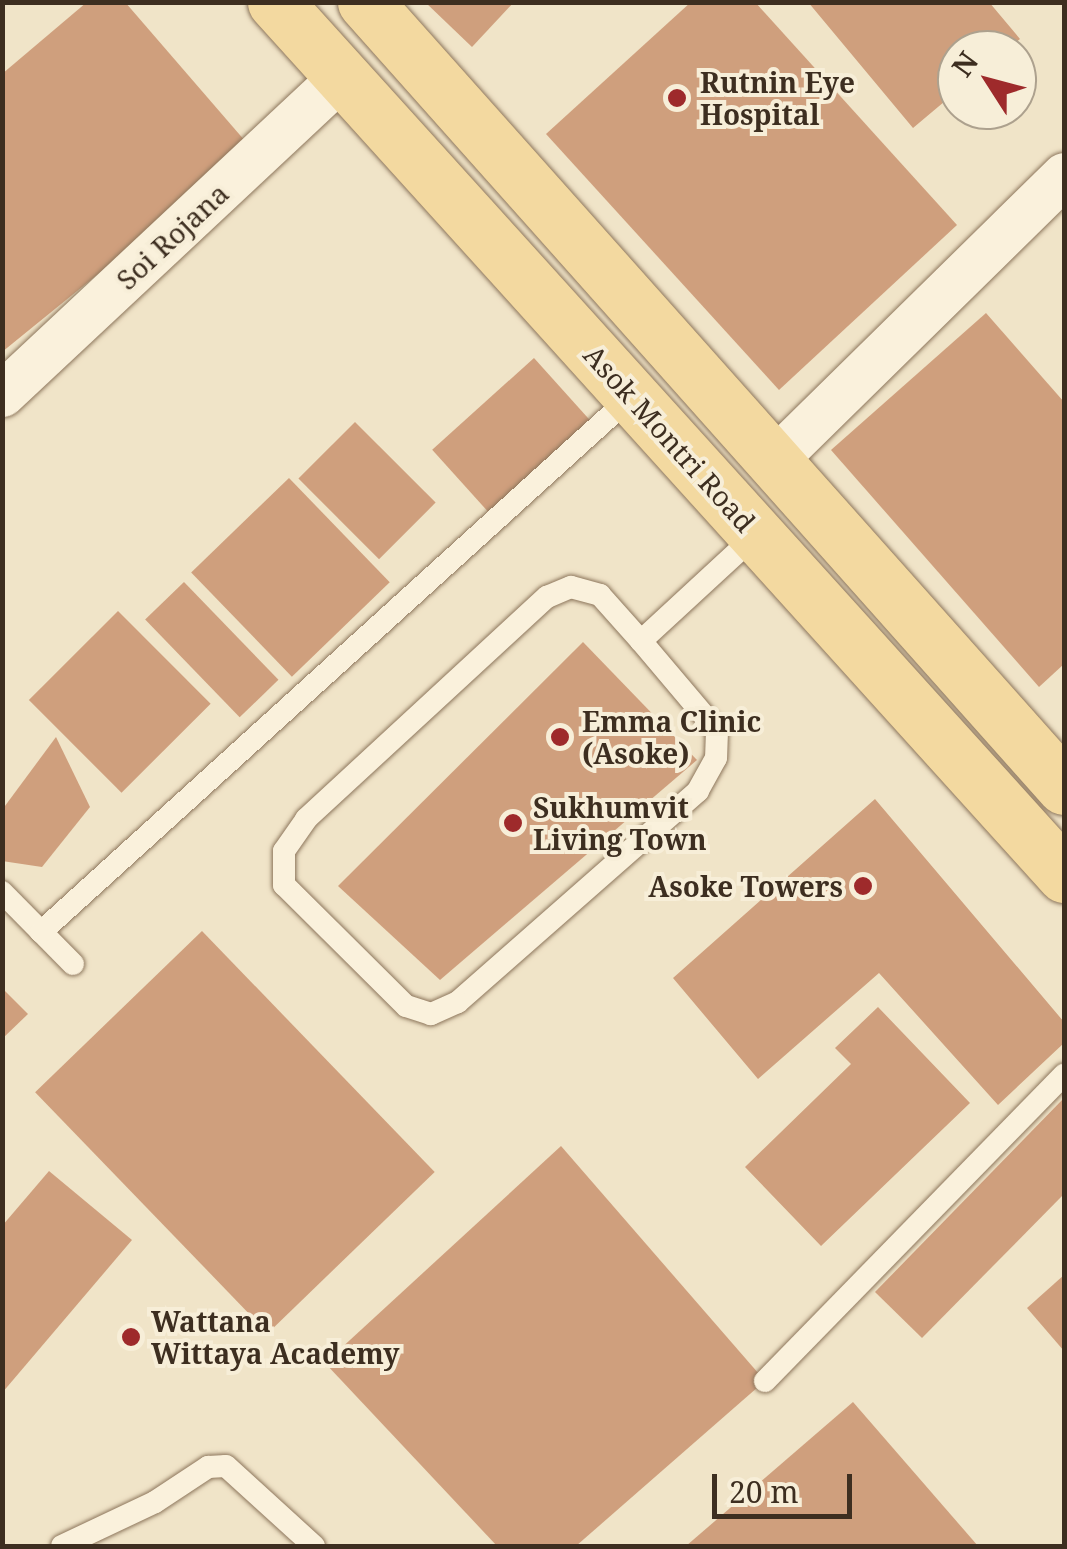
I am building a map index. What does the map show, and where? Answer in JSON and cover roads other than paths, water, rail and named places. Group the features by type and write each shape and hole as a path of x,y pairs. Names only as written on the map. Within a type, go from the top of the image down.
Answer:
{"main road":[{"name":"Asok Montri Road","path":"275,2 1064,874"},
{"path":"365,2 1064,788"}],"street":[{"name":"Soi Rojana","path":"2,394 341,77"},
{"path":"773,461 1064,175"}],"lane":[{"path":"41,932 632,396"},
{"path":"641,642 758,534"},
{"path":"571,587 600,594 641,642 716,731 716,758 698,791 458,1002 431,1014 406,1006 284,885 284,850 306,820 547,598 571,587"},
{"path":"2,892 73,964"},
{"path":"765,1381 1064,1074"},
{"path":"62,1546 155,1502 208,1467 226,1466 314,1546"}],"place":[{"name":"Rutnin Eye Hospital","path":"677,98"},
{"name":"Emma Clinic (Asoke)","path":"560,737"},
{"name":"Sukhumvit Living Town","path":"513,823"},
{"name":"Asoke Towers","path":"863,886"},
{"name":"Wattana Wittaya Academy","path":"131,1337"}]}
